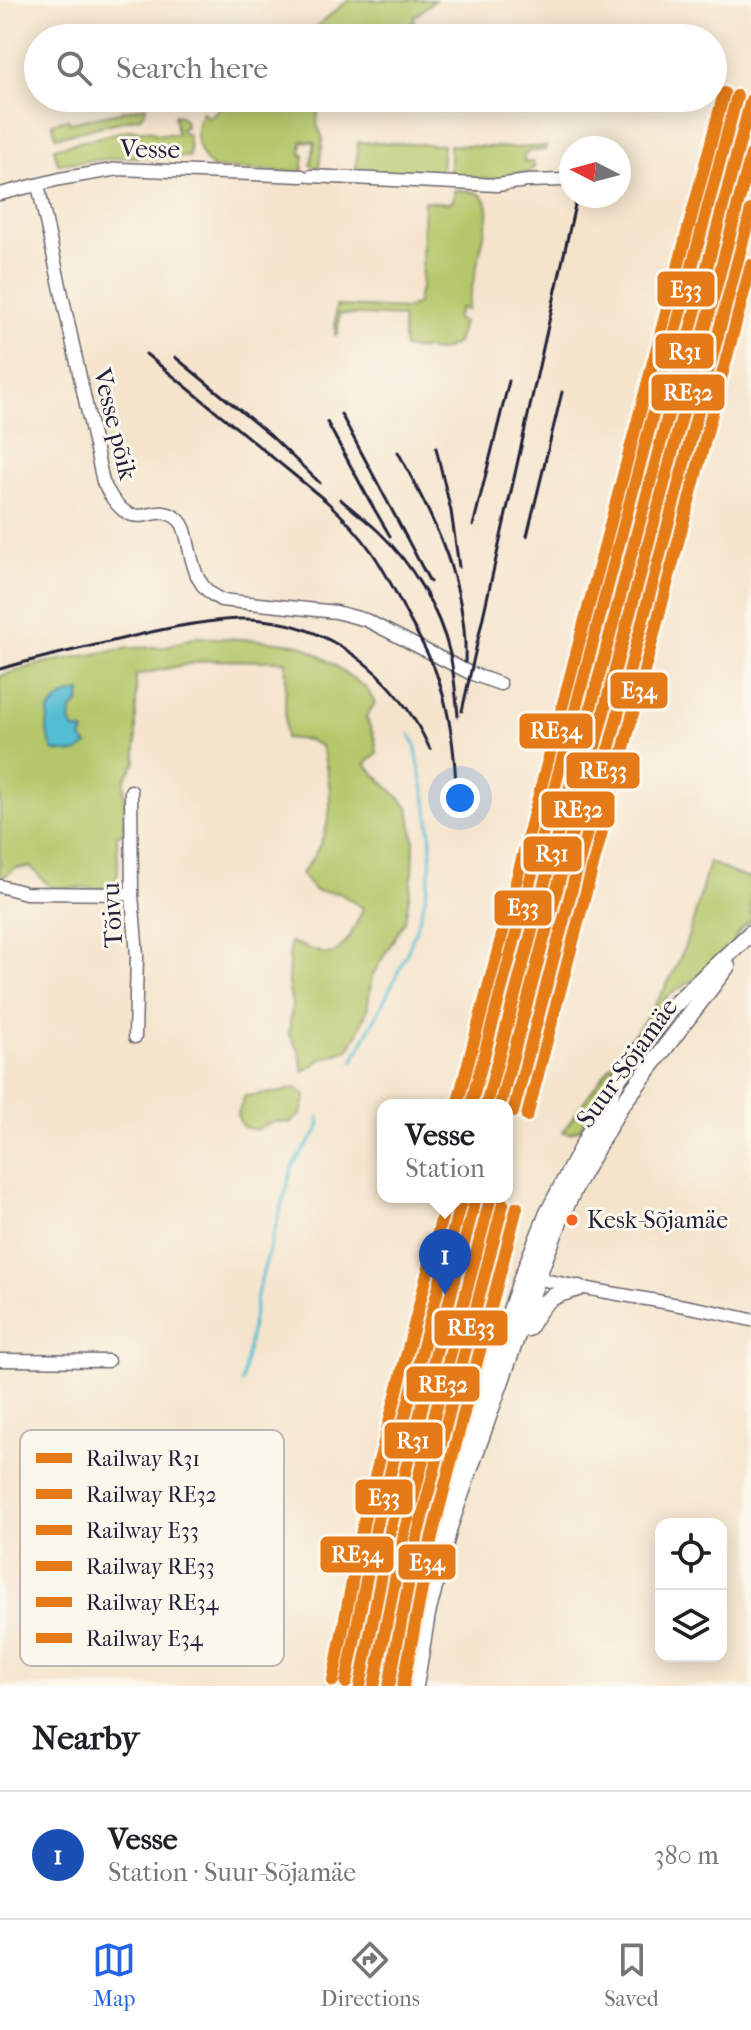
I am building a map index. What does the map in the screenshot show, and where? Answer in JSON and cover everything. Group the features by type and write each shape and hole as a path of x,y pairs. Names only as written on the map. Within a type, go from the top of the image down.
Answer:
{"main road":[{"name":"Suur-Sõjamäe","path":"415,1686 427,1614 450,1524 512,1348 548,1213 617,1080 671,1008 689,1003 751,933"},
{"name":"Suur-Sõjamäe","path":"401,1686 415,1614 439,1521 530,1276"},
{"path":"512,1348 548,1298 579,1288"}],"street":[{"name":"Vesse","path":"0,194 118,169 497,185 559,180"},
{"name":"Vesse põik","path":"38,185 103,482 124,512 137,517 163,512 177,518 185,528 198,581 207,593 221,600 336,612 366,620 470,673 500,684"},
{"name":"Tõivu","path":"131,791 132,894 137,956 135,1037"},
{"path":"0,886 26,893 132,894"},
{"path":"530,1276 751,1320"},
{"path":"0,1360 108,1361"}],"green space":[{"path":"348,0 435,0 410,24 320,24"},
{"path":"119,112 145,112 140,117 56,137 52,123 68,119 69,123"},
{"path":"203,112 208,118 215,112 318,112 317,125 323,139 319,167 311,166 315,142 302,141 302,172 213,168 199,150 197,135"},
{"path":"174,115 181,116 185,121 186,127 181,128 183,133 188,134 189,157 126,157 58,164 54,148 128,130 177,134"},
{"path":"358,142 443,145 441,169 436,177 358,174"},
{"path":"450,145 546,146 545,150 524,155 524,162 533,162 534,167 529,173 500,179 451,178"},
{"path":"454,190 480,194 488,208 467,310 460,308 456,319 463,322 457,343 441,351 404,348 402,317 339,314 338,335 335,335 336,306 407,309 417,304 421,290 424,201 449,203 454,199"},
{"path":"196,637 302,645 366,688 375,703 366,717 377,753 365,764 409,808 414,840 413,871 405,920 372,976 367,1010 348,1050 322,1059 303,1072 299,1050 289,1034 292,1005 288,983 290,942 325,954 334,952 350,936 363,908 339,893 315,891 301,874 321,843 326,828 329,781 321,746 308,740 285,738 286,661 208,660 136,675 136,762 125,779 123,833 117,835 116,882 109,888 51,888 31,867 16,868 0,879 0,676 43,663 129,648 164,647"},
{"path":"709,862 751,879 751,920 737,934 733,946 698,977 666,997 658,1014 580,1129 563,1132 639,1028 678,963"},
{"path":"296,1088 306,1096 301,1114 290,1123 272,1122 256,1130 243,1127 237,1115 245,1096"}],"water":[{"path":"81,692 79,703 71,710 70,722 75,730 84,731 81,738 88,745 76,753 54,751 47,732 48,712 62,698"}],"waterway":[{"path":"353,1062 403,962 422,910 428,883 430,827 415,744 410,734"},
{"path":"242,1383 258,1290 293,1165 317,1132 320,1123 318,1116"}],"railway":[{"path":"462,711 574,208"},
{"path":"146,354 326,501 373,554 435,670 450,726 456,784"},
{"path":"175,357 271,436 320,483"},
{"path":"473,526 509,381"},
{"path":"527,536 562,392"},
{"path":"341,414 430,582"},
{"path":"327,422 390,536"},
{"path":"436,448 451,511 459,567"},
{"path":"398,452 436,527 455,579 461,606 465,662"},
{"path":"340,499 390,544 423,588 439,620 450,654 458,716"},
{"path":"0,669 175,627 239,619 271,621 328,639 354,655 398,697 430,749"}],"rail line":[{"name":"E33","path":"473,1099 737,96"},
{"name":"R31","path":"488,1099 751,100"},
{"name":"RE34","path":"459,1098 719,112"},
{"name":"RE32","path":"502,1099 751,155"},
{"name":"RE33","path":"513,1112 751,210"},
{"name":"E34","path":"527,1116 751,265"},
{"name":"RE34","path":"333,1681 364,1520 445,1203"},
{"name":"E33","path":"346,1683 377,1524 460,1203"},
{"name":"R31","path":"360,1686 391,1527 474,1203"},
{"name":"RE32","path":"374,1686 405,1530 489,1203"},
{"name":"RE33","path":"389,1686 418,1533 503,1204"},
{"name":"E34","path":"403,1686 432,1536 517,1207"}],"place":[{"name":"Kesk-Sõjamäe","path":"572,1220"},
{"name":"Vesse","path":"445,1295"}]}
